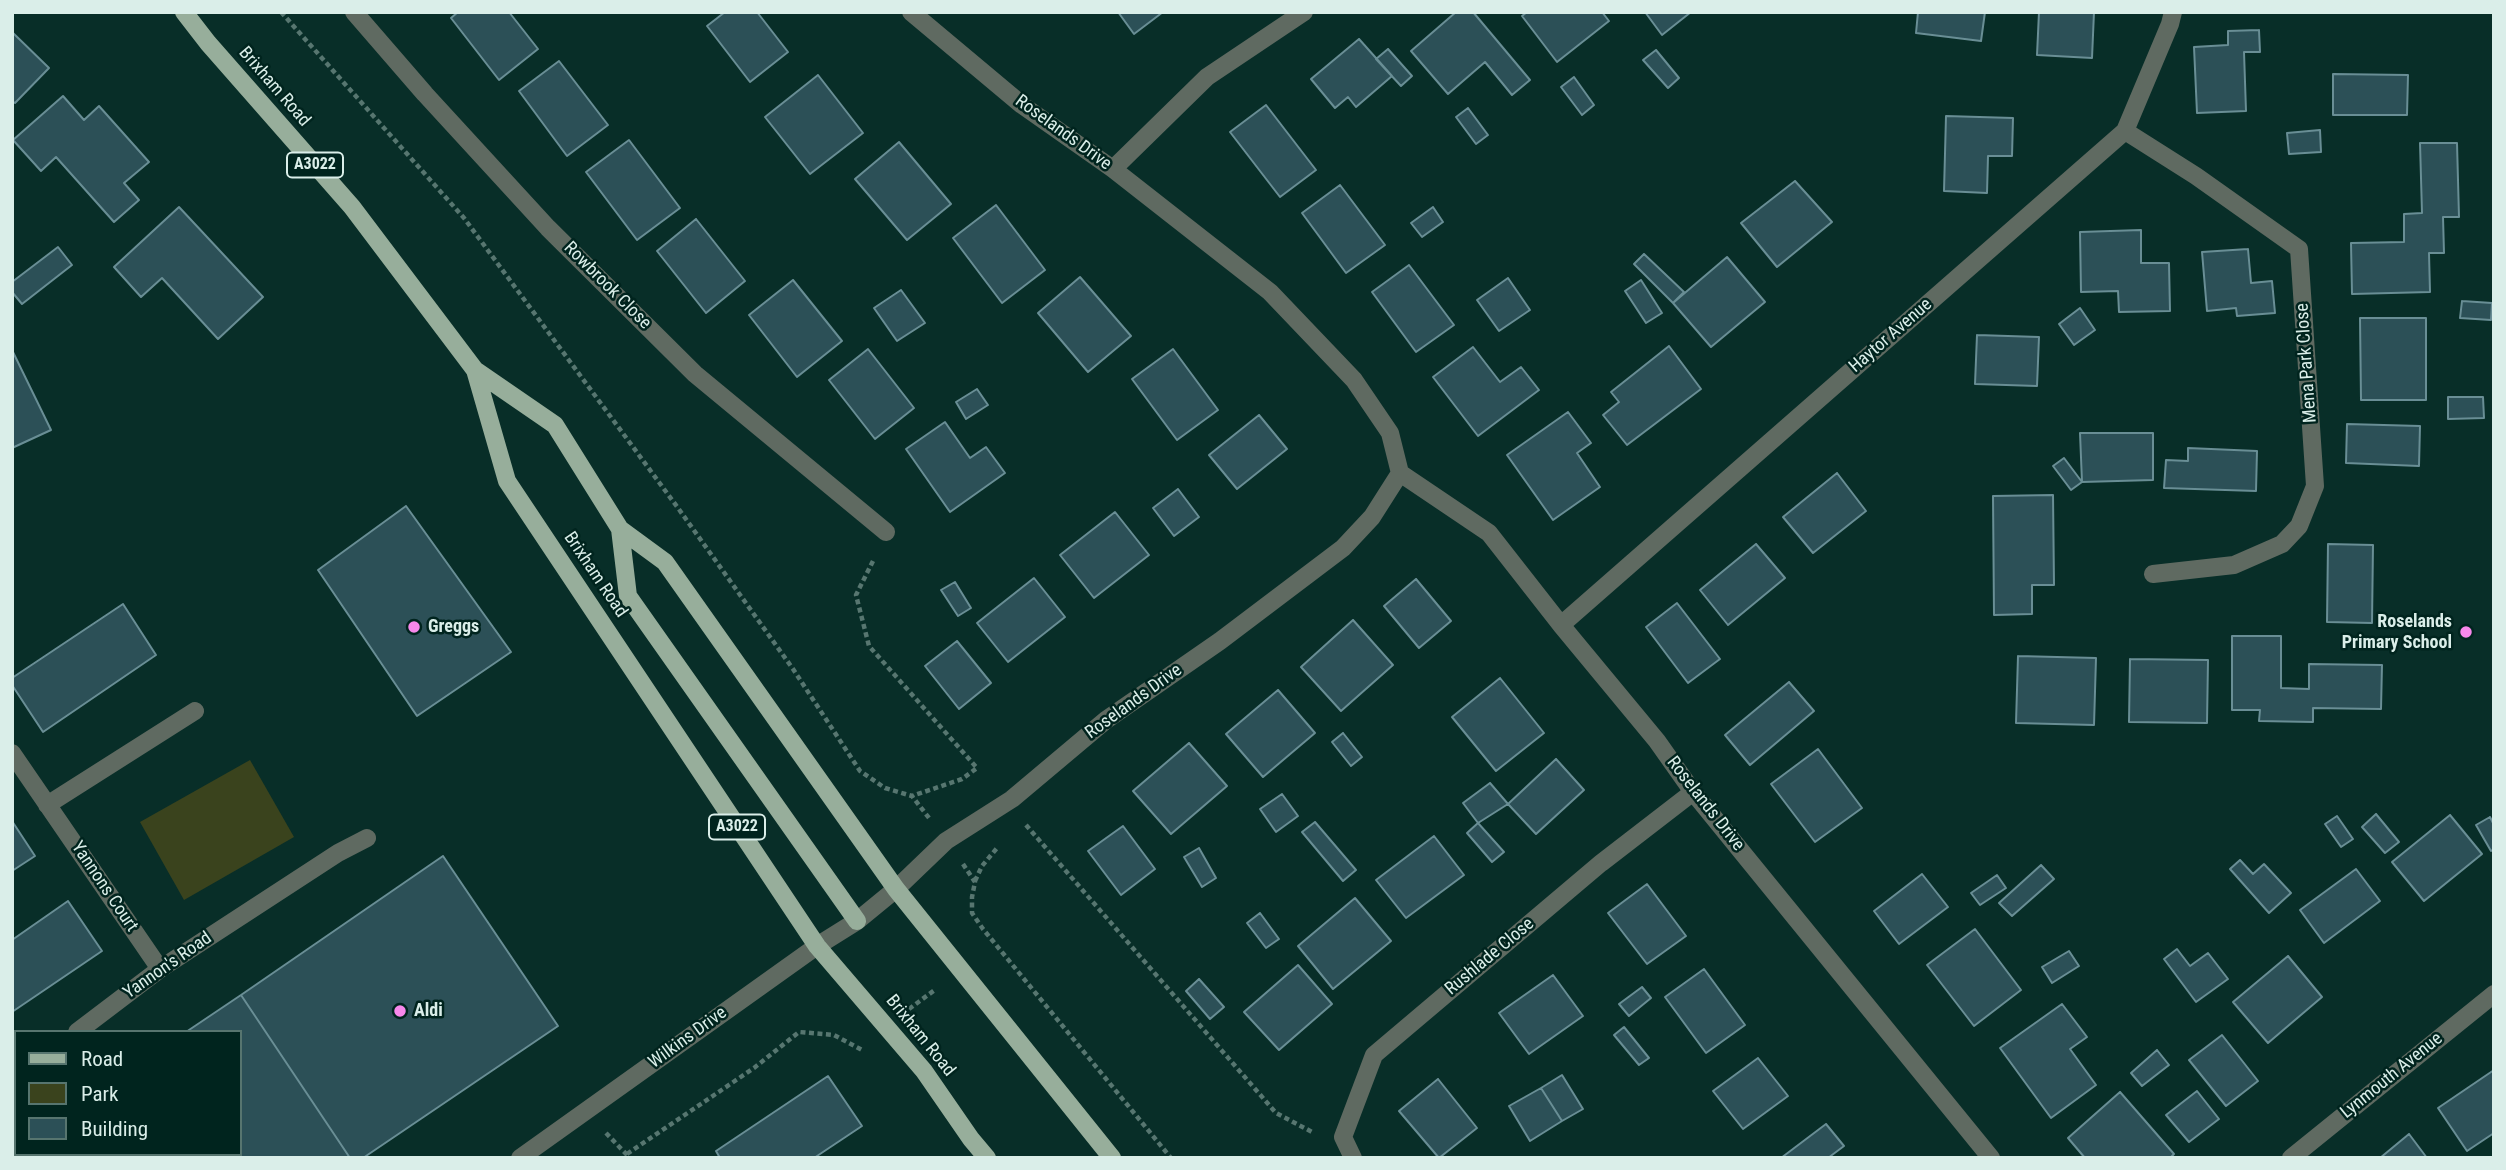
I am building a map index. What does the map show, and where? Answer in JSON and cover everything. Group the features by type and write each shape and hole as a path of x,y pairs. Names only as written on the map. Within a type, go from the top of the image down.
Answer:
{"main road":[{"name":"Brixham Road","path":"184,12 352,207 475,370 507,481 817,946 924,1070 987,1158"},
{"path":"475,370 555,425 620,529 665,562 896,889 1112,1158"},
{"path":"620,529 628,596 858,921"}],"street":[{"name":"Rowbrook Close","path":"354,12 548,228 695,374 886,532"},
{"name":"Roselands Drive","path":"911,12 1023,105 1113,169 1270,292 1354,380 1390,433 1400,473 1489,533 1657,741 1693,792 1991,1158"},
{"path":"1113,169 1207,77 1304,12"},
{"name":"Haytor Avenue","path":"1561,625 2125,131 2171,24 2173,12"},
{"name":"Mena Park Close","path":"2125,131 2196,176 2299,249 2315,486 2299,526 2282,544 2234,565 2153,574"},
{"name":"Roselands Drive","path":"858,921 946,841 1012,799 1106,720 1220,641 1343,548 1372,517 1400,473"},
{"path":"47,805 195,711"},
{"name":"Yannons Court","path":"12,753 160,969"},
{"name":"Rushlade Close","path":"1343,1137 1374,1055 1601,863 1693,792"},
{"name":"Yannon's Road","path":"80,1030 160,969 338,853 367,838"},
{"name":"Wilkins Drive","path":"520,1158 817,946 858,921"},
{"name":"Lynmouth Avenue","path":"2291,1158 2494,994"},
{"path":"1343,1137 1353,1158"}],"path":[{"path":"281,12 464,218 678,508 793,669 860,771 885,789 912,796 962,779 977,768 869,646 856,596 886,532"},
{"path":"912,796 975,882"},
{"path":"1017,828 1024,822 1276,1113 1313,1133 1343,1137"},
{"path":"1003,841 982,866 975,882 972,913 1171,1158"},
{"path":"627,1154 754,1068 799,1032 834,1035 862,1050 887,1026 936,989 923,971 983,929"}],"green space":[{"path":"250,760 294,837 184,900 140,822"}],"building":[{"path":"458,12 509,12 538,49 499,80 451,18"},
{"path":"725,12 757,12 788,52 750,82 707,26"},
{"path":"1118,12 1163,12 1134,34"},
{"path":"1456,12 1473,12 1530,80 1512,95 1485,62 1448,94 1411,51"},
{"path":"1527,12 1602,12 1609,21 1557,62 1522,16"},
{"path":"1645,12 1691,12 1662,35"},
{"path":"1918,12 1985,12 1981,41 1916,33"},
{"path":"2039,12 2094,12 2092,58 2037,55"},
{"path":"2259,30 2260,52 2244,52 2246,111 2197,113 2194,47 2228,45 2228,31"},
{"path":"12,32 49,68 15,103 12,101"},
{"path":"1359,39 1392,76 1356,107 1348,97 1335,108 1311,79"},
{"path":"1388,49 1412,76 1401,86 1376,59"},
{"path":"1656,50 1679,78 1668,88 1643,60"},
{"path":"559,61 608,125 567,156 519,91"},
{"path":"2333,74 2408,75 2407,115 2333,115"},
{"path":"818,75 863,133 810,174 765,117"},
{"path":"1574,77 1594,105 1582,115 1561,87"},
{"path":"63,96 84,120 99,106 149,162 124,183 139,200 114,222 56,157 41,171 13,140"},
{"path":"1266,105 1316,170 1280,197 1230,132"},
{"path":"1468,108 1488,135 1476,144 1456,117"},
{"path":"1946,116 2013,118 2012,156 1988,156 1987,193 1944,191"},
{"path":"2320,130 2321,152 2289,154 2287,133"},
{"path":"629,140 680,208 637,240 586,172"},
{"path":"899,142 951,204 907,240 855,179"},
{"path":"2420,143 2457,143 2459,217 2443,217 2444,253 2429,253 2430,292 2352,294 2351,243 2404,242 2404,214 2422,213"},
{"path":"1795,181 1832,222 1777,267 1741,223"},
{"path":"1340,185 1385,245 1346,273 1302,213"},
{"path":"996,205 1045,270 1002,303 953,238"},
{"path":"179,207 263,297 218,339 162,278 141,297 114,267"},
{"path":"1433,207 1443,222 1422,237 1411,223"},
{"path":"696,219 745,281 706,313 657,251"},
{"path":"2141,230 2141,263 2169,263 2170,311 2119,312 2118,291 2081,292 2080,232"},
{"path":"58,247 72,265 22,304 12,292 12,282"},
{"path":"2248,249 2251,283 2272,281 2275,313 2237,316 2236,308 2207,311 2202,252"},
{"path":"1644,254 1684,292 1673,303 1634,264"},
{"path":"1727,257 1765,302 1711,347 1673,303"},
{"path":"1409,265 1454,325 1416,352 1372,292"},
{"path":"1080,277 1131,336 1088,372 1038,313"},
{"path":"1508,278 1530,310 1499,331 1477,300"},
{"path":"793,280 842,341 797,377 749,315"},
{"path":"1641,280 1662,313 1646,323 1625,291"},
{"path":"901,290 925,323 897,341 874,308"},
{"path":"2462,301 2492,303 2491,320 2460,318"},
{"path":"2080,308 2095,330 2074,345 2059,324"},
{"path":"2360,318 2426,318 2426,400 2361,400"},
{"path":"1977,335 2039,337 2037,386 1975,384"},
{"path":"1669,346 1701,389 1627,445 1603,415 1619,402 1611,392"},
{"path":"1473,347 1500,382 1521,367 1539,390 1478,436 1433,377"},
{"path":"868,349 914,408 875,439 829,380"},
{"path":"1173,349 1218,410 1177,440 1132,379"},
{"path":"12,350 51,430 12,448"},
{"path":"977,389 988,405 966,419 956,402"},
{"path":"2448,397 2483,397 2484,418 2448,419"},
{"path":"1568,412 1591,443 1577,453 1600,487 1553,520 1507,455"},
{"path":"1259,415 1287,449 1237,489 1209,455"},
{"path":"945,422 970,458 986,447 1005,473 950,512 906,449"},
{"path":"2347,424 2420,426 2419,466 2346,463"},
{"path":"2080,433 2153,433 2153,480 2082,482"},
{"path":"2188,448 2257,451 2256,491 2164,488 2166,460 2188,461"},
{"path":"2064,458 2082,482 2071,490 2053,466"},
{"path":"1837,473 1866,511 1813,553 1783,517"},
{"path":"1178,489 1199,517 1174,536 1153,508"},
{"path":"2053,495 2054,585 2032,585 2032,614 1994,615 1993,496"},
{"path":"406,506 511,652 417,716 318,570"},
{"path":"1115,512 1149,555 1094,598 1060,555"},
{"path":"1756,544 1785,578 1728,625 1700,590"},
{"path":"2328,544 2373,545 2372,623 2327,622"},
{"path":"1034,578 1065,617 1008,662 977,623"},
{"path":"1416,579 1451,621 1419,648 1384,606"},
{"path":"955,582 971,608 958,616 941,590"},
{"path":"1677,603 1720,659 1688,683 1646,627"},
{"path":"123,604 156,655 43,732 12,685 12,678"},
{"path":"1353,620 1393,665 1341,711 1301,667"},
{"path":"2232,636 2281,636 2281,688 2309,689 2309,664 2382,665 2381,709 2313,708 2313,722 2259,721 2260,710 2232,710"},
{"path":"957,641 991,683 959,709 925,666"},
{"path":"2018,656 2096,658 2094,725 2016,723"},
{"path":"2130,659 2208,660 2207,723 2129,722"},
{"path":"1500,678 1544,733 1496,771 1452,717"},
{"path":"1789,682 1814,711 1750,765 1725,735"},
{"path":"1278,690 1315,733 1263,777 1226,734"},
{"path":"1343,733 1362,757 1351,766 1332,742"},
{"path":"1189,743 1227,786 1171,834 1133,791"},
{"path":"1818,749 1862,808 1815,842 1771,784"},
{"path":"1556,759 1584,790 1536,834 1508,804"},
{"path":"1490,783 1508,804 1478,823 1463,803"},
{"path":"1282,794 1298,816 1276,832 1260,809"},
{"path":"2376,814 2399,842 2385,853 2362,827"},
{"path":"2450,815 2482,854 2424,901 2392,862"},
{"path":"2337,816 2353,839 2341,847 2325,824"},
{"path":"2490,817 2494,825 2494,849 2491,851 2476,825"},
{"path":"12,821 35,856 12,871"},
{"path":"1315,822 1356,870 1343,881 1302,832"},
{"path":"1478,823 1504,852 1492,862 1467,833"},
{"path":"1123,826 1155,869 1121,895 1088,851"},
{"path":"1434,836 1464,875 1406,918 1376,880"},
{"path":"1199,848 1216,878 1202,887 1184,857"},
{"name":"Aldi","path":"443,856 558,1026 363,1158 350,1158 241,995"},
{"path":"2240,860 2253,874 2264,864 2291,893 2269,913 2230,869"},
{"path":"2041,865 2054,879 2012,916 1999,903"},
{"path":"2356,869 2380,901 2324,943 2300,910"},
{"path":"1922,874 1948,907 1899,944 1874,911"},
{"path":"1997,875 2006,888 1980,905 1971,893"},
{"path":"1647,884 1686,936 1647,964 1608,913"},
{"path":"1355,898 1391,941 1333,989 1298,946"},
{"path":"68,901 102,951 12,1012 12,940"},
{"path":"1260,913 1279,939 1266,948 1247,923"},
{"path":"1975,929 2021,990 1974,1026 1927,965"},
{"path":"2177,949 2190,966 2208,953 2228,979 2196,1002 2164,959"},
{"path":"2069,951 2079,966 2052,983 2042,967"},
{"path":"2288,956 2322,997 2268,1043 2233,1002"},
{"path":"1298,965 1332,1004 1279,1050 1244,1012"},
{"path":"1704,969 1745,1025 1706,1053 1665,997"},
{"path":"1553,975 1583,1016 1529,1054 1499,1013"},
{"path":"1199,979 1224,1007 1210,1019 1186,991"},
{"path":"1642,987 1651,998 1629,1016 1619,1004"},
{"path":"241,995 350,1158 228,1158 227,1156 242,1156 242,1030 189,1030"},
{"path":"2062,1004 2087,1037 2070,1049 2096,1085 2051,1118 2000,1048"},
{"path":"1624,1027 1649,1058 1639,1065 1614,1035"},
{"path":"2222,1035 2258,1081 2226,1106 2189,1060"},
{"path":"2157,1050 2169,1065 2142,1086 2131,1073"},
{"path":"1758,1058 1788,1096 1743,1129 1713,1091"},
{"path":"2494,1070 2494,1133 2467,1151 2438,1108"},
{"path":"1562,1075 1583,1109 1562,1121 1541,1088"},
{"path":"828,1076 862,1126 814,1158 720,1158 716,1151"},
{"path":"1438,1079 1477,1128 1439,1158 1399,1111"},
{"path":"1541,1088 1562,1121 1530,1141 1509,1106"},
{"path":"2197,1091 2219,1119 2189,1142 2166,1115"},
{"path":"2120,1092 2174,1154 2170,1158 2085,1158 2068,1138"},
{"path":"1826,1124 1844,1146 1828,1158 1781,1158"},
{"path":"2409,1134 2427,1158 2380,1158"}],"place":[{"name":"Greggs","path":"414,627"},
{"name":"Roselands Primary School","path":"2466,632"},
{"name":"Aldi","path":"400,1011"}]}
